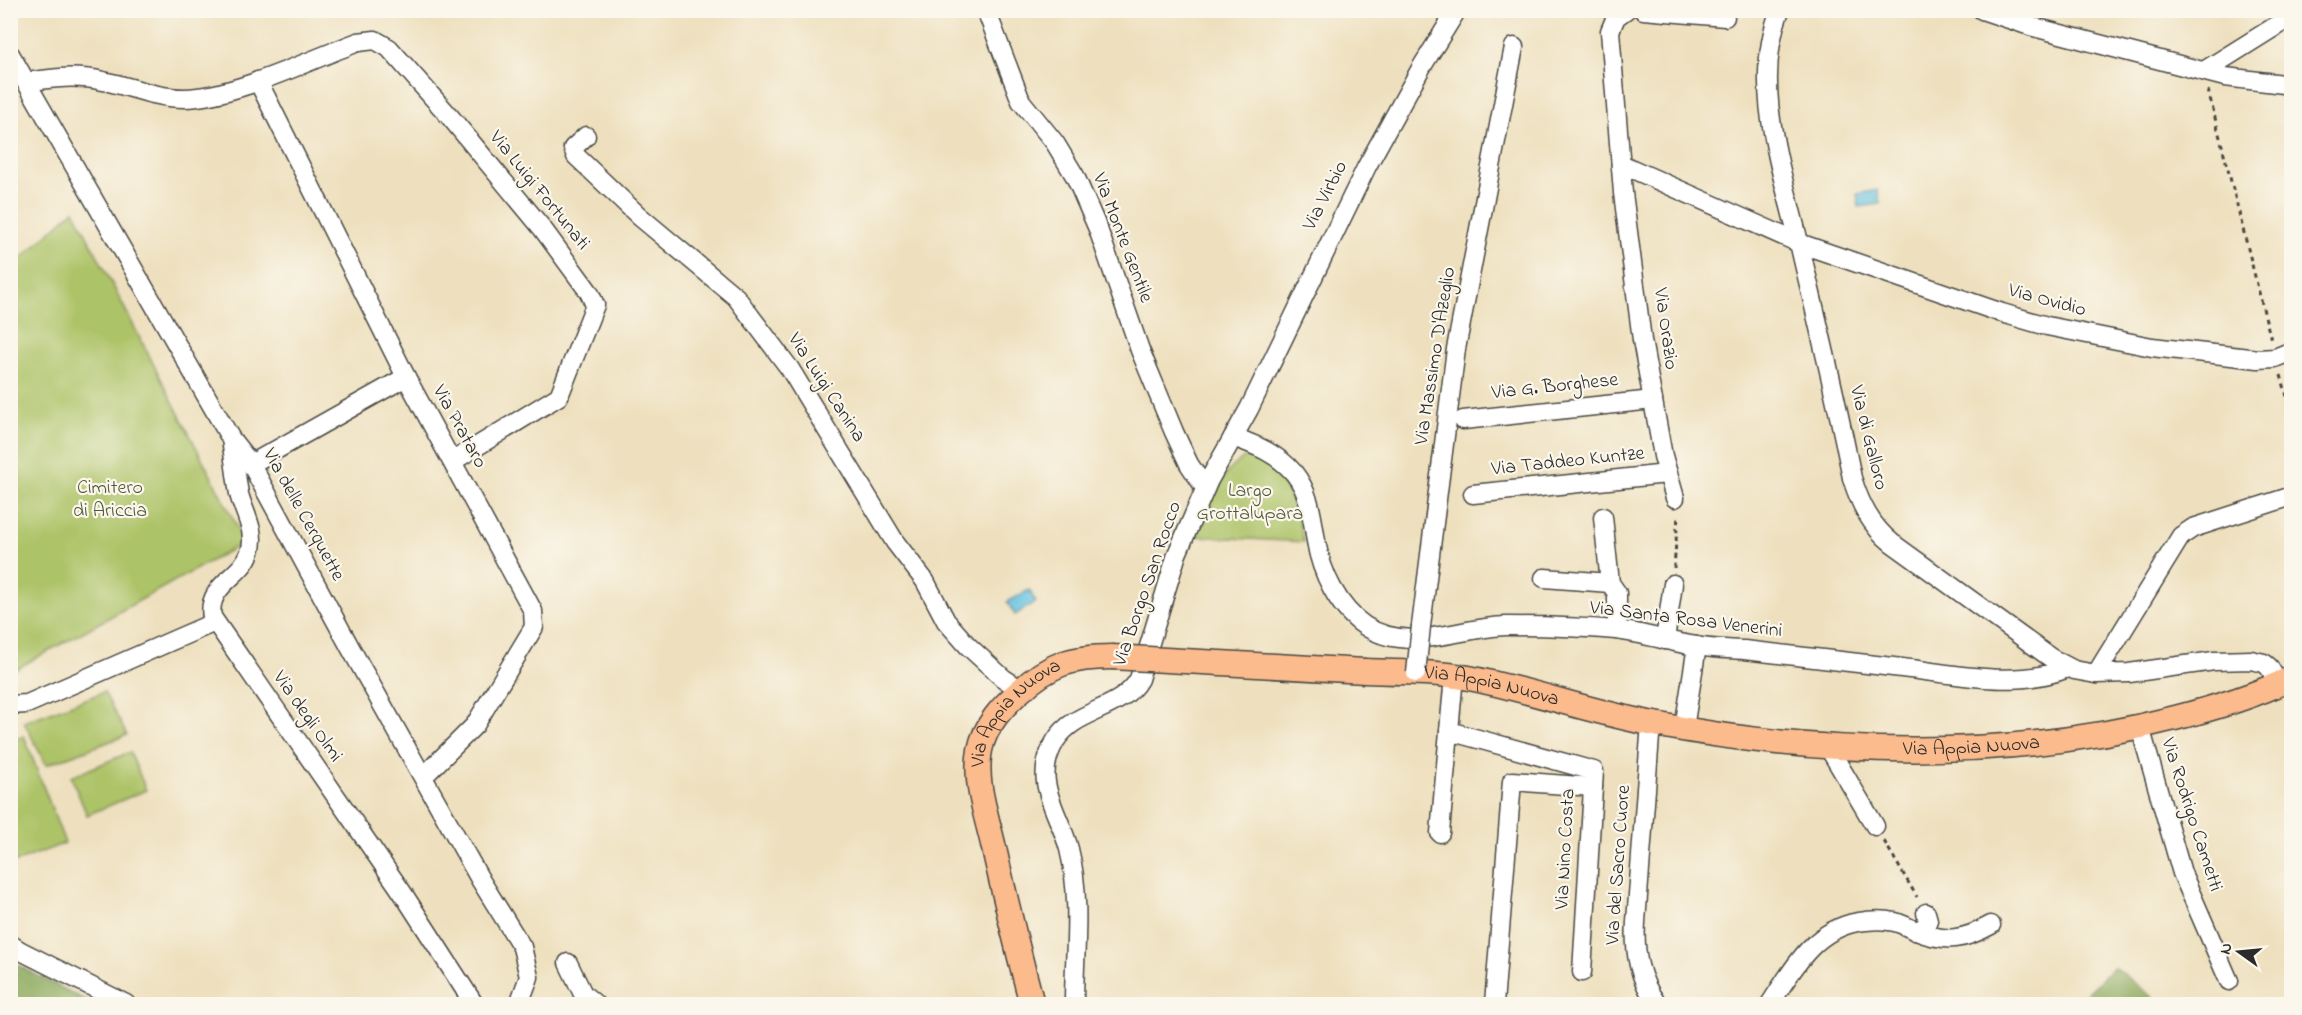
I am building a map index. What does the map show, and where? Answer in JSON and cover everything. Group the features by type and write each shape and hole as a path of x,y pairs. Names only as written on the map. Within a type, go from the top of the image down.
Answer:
{"main road":[{"name":"Via Appia Nuova","path":"1032,1005 979,785 978,772 980,750 986,730 998,712 1044,671 1058,664 1087,657 1112,657 1454,676 1527,691 1651,723 1754,738 1827,745 1925,749 1984,748 2054,742 2140,728 2225,704 2285,681"}],"street":[{"name":"Via Monte Gentile","path":"987,10 1021,101 1055,143 1075,176 1098,229 1140,350 1180,448 1205,488"},
{"name":"Via Virbio","path":"1233,437 1249,409 1367,166 1421,68 1457,10"},
{"name":"Via Orazio","path":"1626,10 1616,17 1610,31 1621,164 1642,340 1667,474 1675,498"},
{"path":"1643,10 1725,17"},
{"name":"Via di Galloro","path":"1780,10 1769,55 1767,90 1777,147 1852,478 1869,518 1892,543 2068,668 2096,674 2129,673 2245,659 2264,663 2285,681"},
{"path":"1982,10 2030,26 2239,80 2292,85"},
{"path":"2204,71 2292,16"},
{"name":"Via Luigi Fortunati","path":"26,82 62,78 93,79 151,94 183,98 213,94 258,81 358,42 367,40 382,43 451,118 520,200 590,292 595,305 559,396 453,462"},
{"name":"Via Massimo D'Azeglio","path":"1416,673 1456,349 1514,47"},
{"name":"Via delle Cerquette","path":"10,54 231,439 251,464 342,633 481,881 522,947 529,977 519,1005"},
{"name":"Via Prataro","path":"258,81 406,377 533,611 534,627 475,725 423,776"},
{"name":"Via Luigi Canina","path":"586,136 573,148 576,156 639,216 736,297 790,369 895,542 925,581 946,621 968,646 1003,678 1021,690"},
{"path":"1621,164 1799,243"},
{"name":"Via Ovidio","path":"1799,243 2047,326 2152,347 2258,359 2282,359"},
{"path":"251,464 406,377"},
{"name":"Via G. Borghese","path":"1462,420 1653,400"},
{"path":"1205,488 1233,437"},
{"name":"Via Santa Rosa Venerini","path":"1233,437 1278,457 1295,474 1307,495 1322,568 1341,600 1364,626 1385,635 1429,639 1453,633 1504,626 1617,630 1697,646 2002,679 2046,676 2068,668"},
{"path":"10,705 27,704 215,622 211,609 215,595 223,583 243,565 252,546 251,528 239,494 231,439"},
{"name":"Via Taddeo Kuntze","path":"1473,494 1667,474"},
{"name":"Via Borgo San Rocco","path":"1074,1005 1077,922 1075,877 1065,837 1048,796 1046,776 1048,762 1061,733 1080,719 1126,696 1133,689 1141,674 1177,554 1205,488"},
{"path":"2096,674 2181,536 2193,528 2292,496"},
{"path":"1603,517 1610,583 1617,592 1617,630"},
{"path":"1544,578 1610,583"},
{"path":"1665,640 1673,584"},
{"name":"Via degli Olmi","path":"215,622 402,892 474,1005"},
{"path":"1684,728 1697,646"},
{"path":"1440,833 1454,676"},
{"name":"Via del Sacro Cuore","path":"1651,723 1635,953 1644,984 1657,1005"},
{"name":"Via Rodrigo Cametti","path":"2140,728 2182,873 2229,981"},
{"name":"Via Nino Costa","path":"1449,731 1594,771 1582,972"},
{"path":"1827,745 1875,826"},
{"path":"1494,1005 1512,781 1593,787"},
{"path":"1915,931 1925,927 1928,920 1926,913"},
{"path":"1770,1005 1808,950 1832,931 1855,923 1880,920 1895,922 1915,931 1954,939 1974,935 1991,925"},
{"path":"10,944 126,1005"},
{"path":"568,963 583,994 595,1005"}],"path":[{"path":"2204,71 2282,359 2292,414"},
{"path":"1673,584 1679,517"},
{"path":"1875,826 1926,913"}],"green space":[{"name":"Cimitero di Ariccia","path":"74,210 245,542 11,672 11,268"},
{"name":"Largo Grottalupara","path":"1245,457 1258,460 1279,477 1292,503 1304,542 1194,536 1220,482"},
{"path":"104,692 127,735 46,765 24,722"},
{"path":"24,736 65,843 11,864 11,741"},
{"path":"130,752 146,790 87,815 71,777"},
{"path":"11,962 93,1004 11,1004"},
{"path":"2114,967 2161,1004 2076,1004"}],"water":[{"path":"1878,190 1880,204 1859,207 1857,194"},
{"path":"1029,590 1036,602 1015,615 1007,602"}]}
